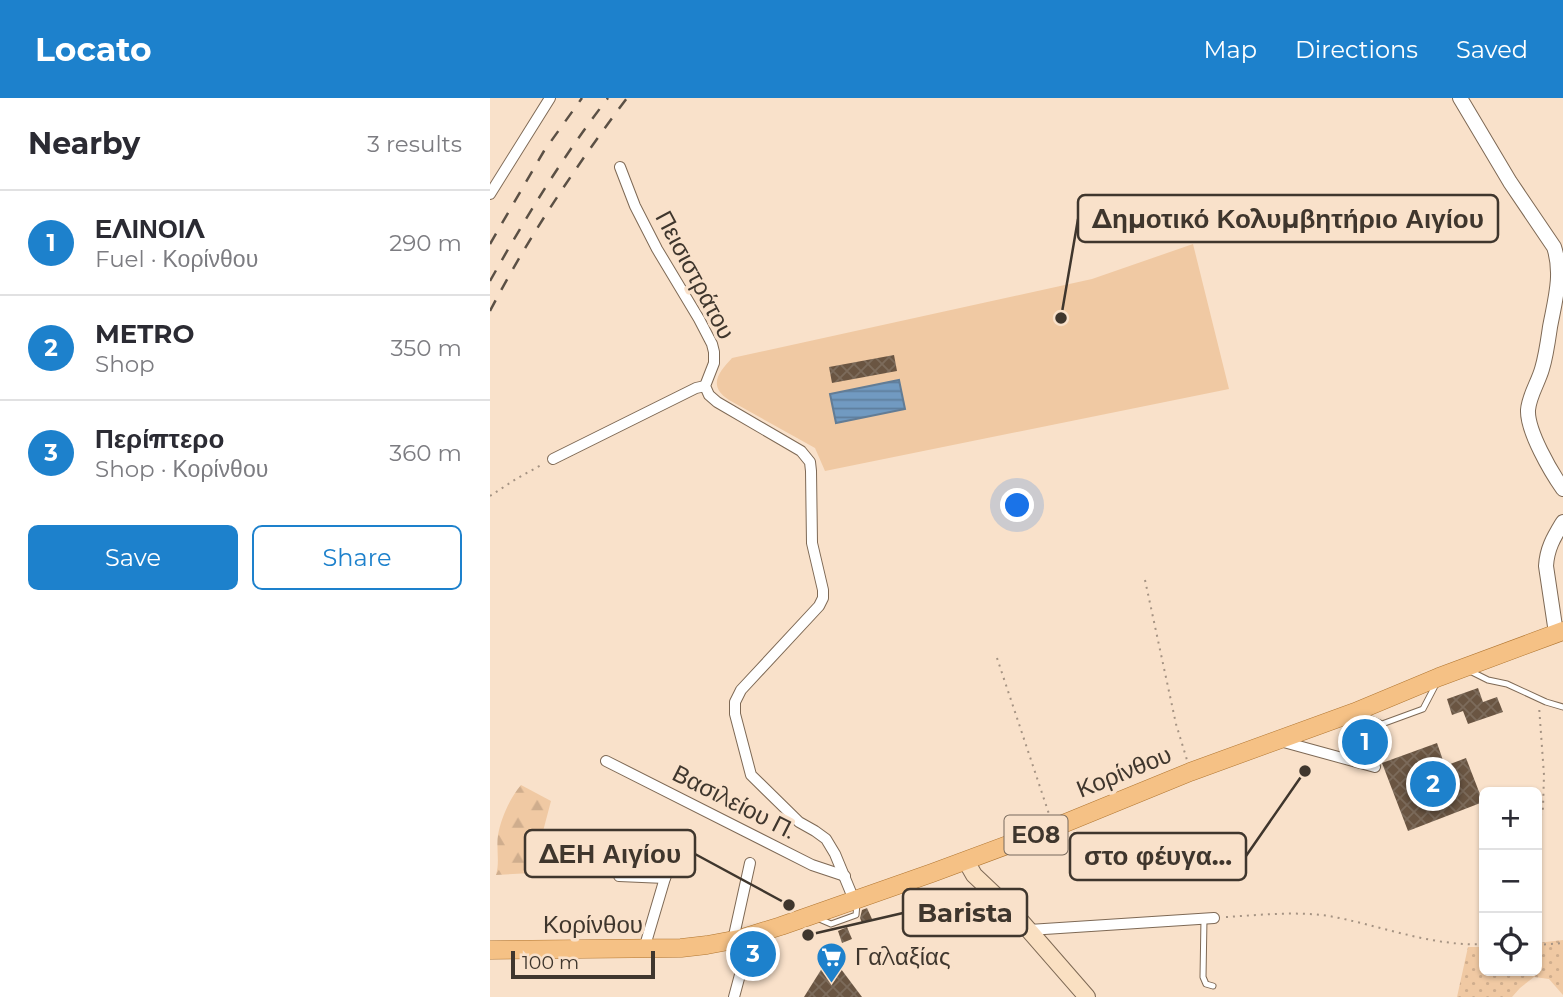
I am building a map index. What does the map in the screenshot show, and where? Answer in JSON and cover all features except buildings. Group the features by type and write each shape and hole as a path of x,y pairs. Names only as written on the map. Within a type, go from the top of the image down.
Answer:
{"main road":[{"name":"Κορίνθου","path":"490,950 681,948 734,940 811,916 966,861 1191,772 1560,632"},
{"path":"966,861 974,875 1003,901 1087,997"}],"street":[{"path":"490,194 550,98"},
{"path":"1460,98 1510,182 1554,247 1558,259 1558,284 1544,362 1530,399 1528,420 1550,470 1562,485"},
{"name":"Πεισιστράτου","path":"620,167 635,206 657,249 712,344 714,363 705,386"},
{"path":"553,459 695,388 705,386 709,395 717,402 801,451 810,462 812,543 823,598 819,606 741,690 734,708 751,775 799,822 826,839 856,900"},
{"path":"1560,632 1546,566 1549,545 1563,522"},
{"path":"1277,740 1374,767"},
{"name":"Βασιλείου Π.","path":"606,761 812,865 845,876"},
{"path":"644,949 665,878 680,847"},
{"path":"734,997 741,971 734,940 750,863"},
{"path":"619,876 665,878"},
{"path":"1028,929 1209,918"}],"lane":[{"path":"1464,667 1488,680 1507,684 1563,707"},
{"path":"1209,918 1203,977 1206,984 1213,986"}],"path":[{"path":"490,496 516,478 553,459"},
{"path":"1145,580 1176,724 1191,772"},
{"path":"997,657 1054,828"},
{"path":"1539,699 1544,775 1542,812"},
{"path":"1209,918 1310,914 1438,940 1479,944"},
{"path":"1542,945 1563,943"}],"green space":[{"path":"1193,244 1229,389 825,471 815,448 729,400 718,390 717,379 732,358 1092,279"},
{"path":"521,785 551,801 532,873 496,875 499,829 510,802"},
{"path":"1563,940 1563,995 1549,979 1534,977 1512,997 1457,997 1468,947 1479,947 1479,976 1542,976 1542,942"}],"water":[{"path":"899,380 905,409 836,423 830,394"}],"railway":[{"path":"490,244 544,151 582,98"},
{"path":"490,281 546,187 608,98"},
{"path":"490,311 554,202 627,98"}],"place":[{"name":"Δημοτικό Κολυμβητήριο Αιγίου","path":"1061,318"},
{"name":"ΕΛΙΝΟΙΛ","path":"1365,742"},
{"name":"στο φέυγα...","path":"1305,771"},
{"name":"METRO","path":"1433,784"},
{"name":"ΔΕΗ Αιγίου","path":"789,905"},
{"name":"Barista","path":"808,935"},
{"name":"Περίπτερο","path":"753,954"},
{"name":"Γαλαξίας","path":"832,984"}]}
